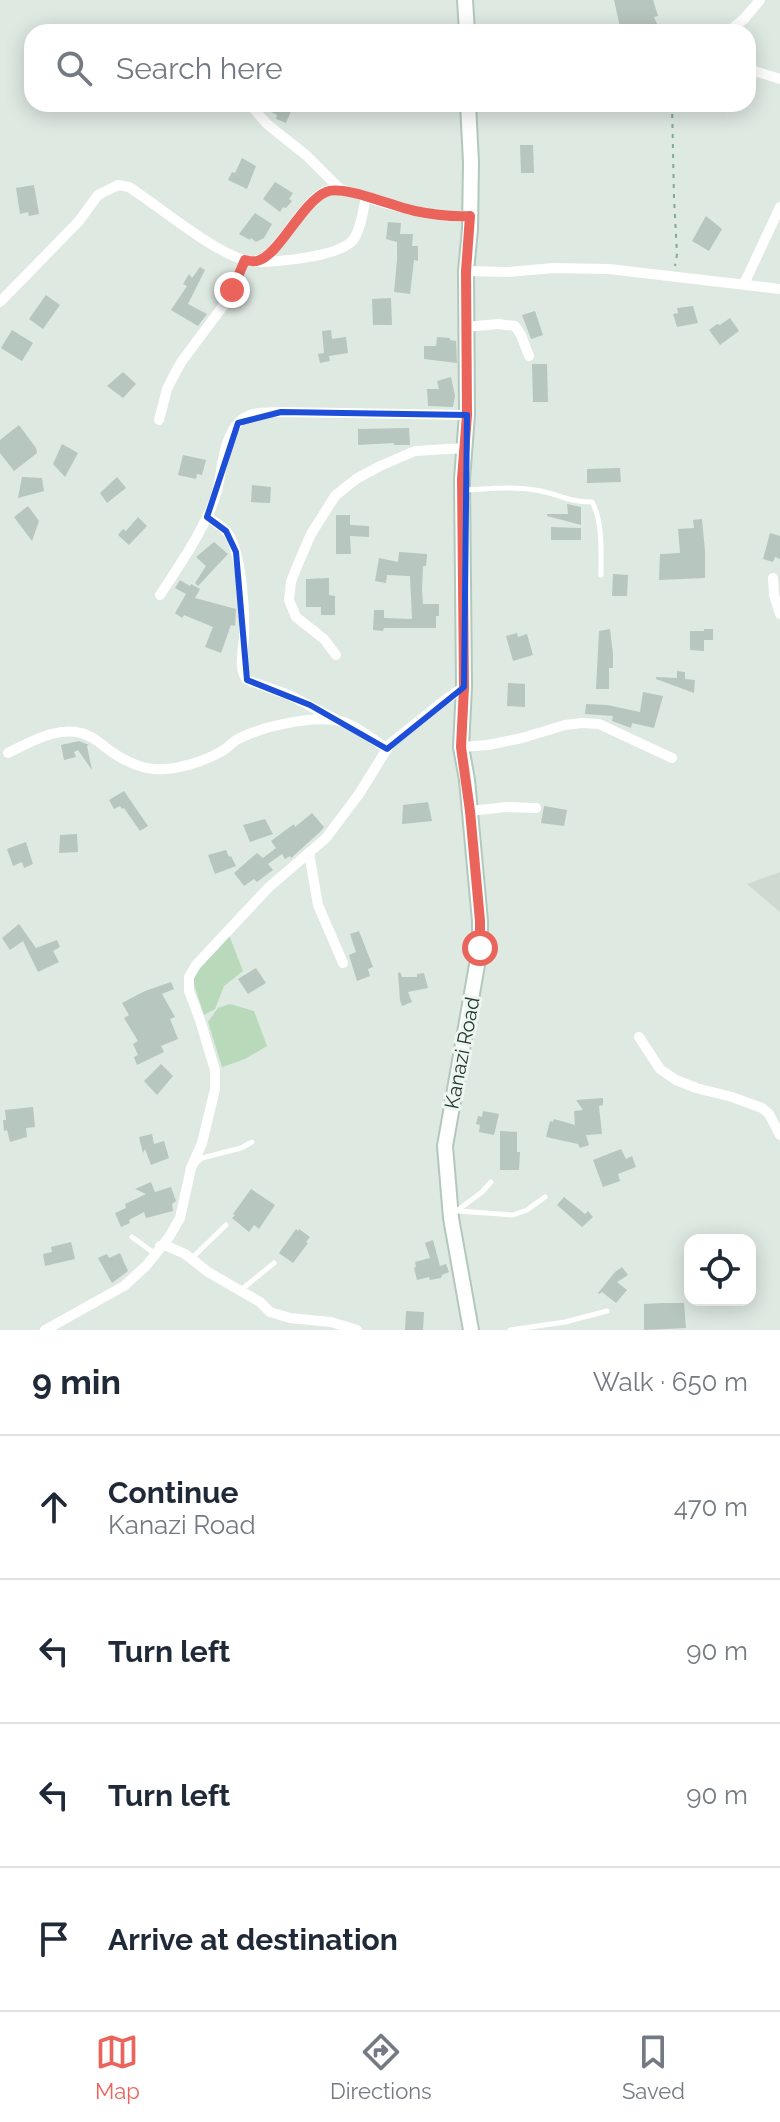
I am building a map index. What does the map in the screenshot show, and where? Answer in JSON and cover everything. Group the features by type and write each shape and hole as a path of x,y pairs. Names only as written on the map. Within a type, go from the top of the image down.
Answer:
{"main road":[{"path":"465,0 466,24"},
{"name":"Kanazi Road","path":"468,112 471,162 466,271 467,415 462,490 464,687 461,747 470,811 480,948 445,1146 471,1330"}],"street":[{"path":"738,24 760,0"},
{"path":"756,71 777,75"},
{"path":"256,112 341,190"},
{"path":"0,302 79,221 98,195 118,185 129,187 214,245 250,261 302,259 346,245 354,239 366,197"},
{"path":"250,261 262,259 308,205 330,190 341,190 411,211 447,217 470,216"},
{"path":"744,284 780,207"},
{"path":"159,420 174,375 226,302 250,261"},
{"path":"466,271 609,269 780,289"},
{"path":"466,327 515,326 529,356"},
{"path":"160,595 207,517 215,500 227,443 238,423 246,416 281,412 467,415"},
{"path":"336,655 324,639 296,617 289,600 291,582 311,534 335,496 356,479 415,451 466,448"},
{"path":"207,517 226,531 236,552 243,606 243,676 360,730 387,749"},
{"path":"773,578 780,614"},
{"path":"45,1330 124,1286 157,1250 180,1218 215,1089 215,1070 189,991 189,977 201,958 286,871 326,838 359,794 390,744 464,687"},
{"path":"8,753 44,736 81,733 128,761 153,769 203,761 236,740 263,729 303,721 337,721"},
{"path":"461,747 488,745 582,723 599,724 672,758"},
{"path":"470,811 536,808"},
{"path":"309,853 318,905 343,963"},
{"path":"639,1037 660,1069 696,1088 762,1108 774,1115 780,1135"},
{"path":"157,1250 167,1246 176,1249 260,1302 270,1312 290,1318 331,1322 357,1330"}],"lane":[{"path":"462,490 538,490 569,501 592,502 599,527 601,575"},
{"path":"192,1166 202,1158 252,1142"},
{"path":"454,1214 491,1182"},
{"path":"454,1214 513,1215 527,1210 545,1197"},
{"path":"191,1258 226,1225"},
{"path":"132,1237 157,1250"},
{"path":"241,1290 274,1263"},
{"path":"510,1330 565,1322 607,1311"}],"path":[{"path":"672,112 677,254 674,277"}],"highlighted area":[{"path":"281,412 467,415 464,687 387,749 310,705 247,680 236,552 226,531 207,517 238,423"}],"shaded area":[{"path":"780,872 780,912 747,884"}],"green space":[{"path":"229,935 243,971 224,986 215,1009 204,1015 192,978 207,955"},
{"path":"230,1004 254,1011 267,1046 245,1059 222,1067 208,1022 218,1008"}],"building":[{"path":"614,0 653,0 657,24 619,24"},
{"path":"271,112 291,112 286,123 276,119 277,115"},
{"path":"520,145 533,145 534,173 521,173"},
{"path":"242,158 256,166 247,189 228,180"},
{"path":"275,182 293,193 289,199 292,201 280,212 263,199"},
{"path":"34,185 39,214 20,214 16,188"},
{"path":"255,213 272,224 264,238 256,242 239,234"},
{"path":"706,216 722,229 709,251 692,241"},
{"path":"388,222 401,223 400,234 413,234 412,246 418,246 418,261 414,260 410,294 394,292 397,242 386,239"},
{"path":"200,267 205,270 188,304 207,314 198,326 171,310 187,286 183,284 189,274 192,278"},
{"path":"46,295 60,305 43,329 29,319"},
{"path":"391,298 392,325 373,325 372,299"},
{"path":"693,306 698,323 677,327 673,314 678,313 677,308"},
{"path":"535,311 543,335 531,339 522,315"},
{"path":"730,318 739,331 720,345 709,330"},
{"path":"12,330 33,343 22,361 1,348"},
{"path":"331,330 332,339 346,337 348,353 329,356 330,361 320,363 318,354 324,353 322,331"},
{"path":"437,337 456,341 457,363 424,359 424,346 436,346"},
{"path":"532,364 547,364 548,402 533,402"},
{"path":"123,372 136,384 123,398 107,386"},
{"path":"451,377 455,396 453,407 428,406 427,389 439,389 437,381"},
{"path":"19,425 37,453 14,471 0,453 0,440"},
{"path":"409,428 410,445 358,445 358,429"},
{"path":"62,444 78,453 65,477 53,464"},
{"path":"183,455 206,460 202,475 197,474 196,479 178,475"},
{"path":"620,468 621,482 587,483 587,469"},
{"path":"22,477 42,478 44,491 18,498"},
{"path":"117,477 126,488 107,503 100,493"},
{"path":"252,485 271,487 270,503 251,502"},
{"path":"567,504 581,507 581,525 547,516 568,514"},
{"path":"28,506 39,521 32,541 14,517"},
{"path":"336,515 350,515 350,525 369,526 369,537 350,536 351,554 336,554"},
{"path":"138,517 147,526 129,545 118,535"},
{"path":"702,519 705,578 659,580 660,554 680,553 678,529 694,528 693,520"},
{"path":"551,527 581,528 581,540 551,540"},
{"path":"770,533 780,536 780,559 775,557 773,562 763,559"},
{"path":"214,542 228,554 198,586 195,583 206,566 196,557"},
{"path":"399,552 427,554 426,566 423,566 423,604 439,604 436,628 373,630 374,610 384,610 384,618 412,619 410,576 387,575 386,583 375,581 379,558 398,562"},
{"path":"613,574 628,575 627,596 612,596"},
{"path":"329,578 329,595 335,596 335,615 321,615 321,607 306,607 306,579"},
{"path":"180,580 200,589 195,598 236,609 235,626 231,625 221,653 205,647 213,627 175,613 186,594 175,588"},
{"path":"610,629 613,668 609,668 609,689 596,689 599,631"},
{"path":"713,629 713,640 704,640 704,651 690,650 690,631"},
{"path":"517,633 518,637 527,634 533,655 513,661 506,636"},
{"path":"677,671 685,672 685,679 695,680 694,693 656,679 677,678"},
{"path":"508,683 525,684 525,707 507,706"},
{"path":"643,692 663,696 654,728 632,723 631,728 612,721 613,716 585,714 586,704 640,712"},
{"path":"79,741 89,745 92,770 78,750 74,752 76,757 64,760 61,745"},
{"path":"124,791 148,826 140,831 124,808 114,809 109,800"},
{"path":"428,802 432,821 402,824 403,805"},
{"path":"544,806 567,810 564,826 541,823"},
{"path":"312,813 324,827 320,832 291,858 285,859 282,854 268,864 273,870 257,882 254,879 244,886 234,873 257,853 263,858 276,848 271,841"},
{"path":"265,819 273,834 250,842 243,825"},
{"path":"77,834 78,852 59,853 60,835"},
{"path":"26,842 33,864 24,868 22,862 13,866 7,849"},
{"path":"226,850 236,866 215,874 208,855"},
{"path":"19,924 36,948 57,940 60,947 53,951 59,962 38,972 23,941 10,950 2,938"},
{"path":"359,931 373,967 368,969 370,976 357,981 349,955 356,952 350,934"},
{"path":"256,968 266,983 248,994 238,979"},
{"path":"398,973 402,977 417,977 417,974 424,973 428,988 408,992 412,1002 402,1006"},
{"path":"171,982 174,989 162,994 175,1017 170,1019 178,1039 161,1046 164,1052 137,1065 134,1057 138,1055 133,1044 138,1041 124,1018 129,1015 122,1003"},
{"path":"161,1064 173,1076 157,1095 144,1081"},
{"path":"603,1098 603,1105 599,1106 602,1134 586,1135 589,1145 580,1148 578,1144 546,1137 550,1121 554,1119 575,1125 574,1111 583,1110 576,1100"},
{"path":"33,1107 35,1127 26,1128 27,1137 10,1142 7,1130 4,1131 5,1110"},
{"path":"483,1111 499,1114 494,1135 479,1132 480,1125 476,1124"},
{"path":"500,1131 517,1132 519,1170 500,1170"},
{"path":"152,1134 154,1144 164,1141 169,1158 151,1165 145,1149 143,1153 139,1137"},
{"path":"621,1149 626,1159 632,1156 636,1167 618,1174 620,1181 603,1187 593,1160"},
{"path":"151,1182 155,1192 171,1187 176,1201 172,1204 173,1211 146,1218 144,1212 121,1227 115,1213 126,1208 125,1204 146,1194 135,1189"},
{"path":"251,1189 275,1205 259,1229 254,1225 249,1232 232,1218"},
{"path":"564,1197 593,1217 582,1227 557,1205"},
{"path":"296,1229 310,1237 293,1263 279,1253"},
{"path":"433,1240 440,1266 446,1264 449,1272 441,1278 417,1280 415,1262 430,1258 425,1243"},
{"path":"71,1242 75,1259 45,1266 43,1254 52,1252 51,1247"},
{"path":"120,1253 128,1271 112,1283 98,1258 107,1254 109,1258"},
{"path":"622,1267 628,1275 617,1282 627,1290 616,1303 602,1292 598,1293"},
{"path":"684,1303 686,1328 644,1330 644,1304"},
{"path":"406,1311 424,1312 423,1330 405,1330"}],"route":[{"path":"232,290 245,260 255,262 262,259 308,205 330,190 347,191 411,211 447,217 470,216 466,271 466,448 462,479 464,687 461,747 470,811 480,948"}]}
